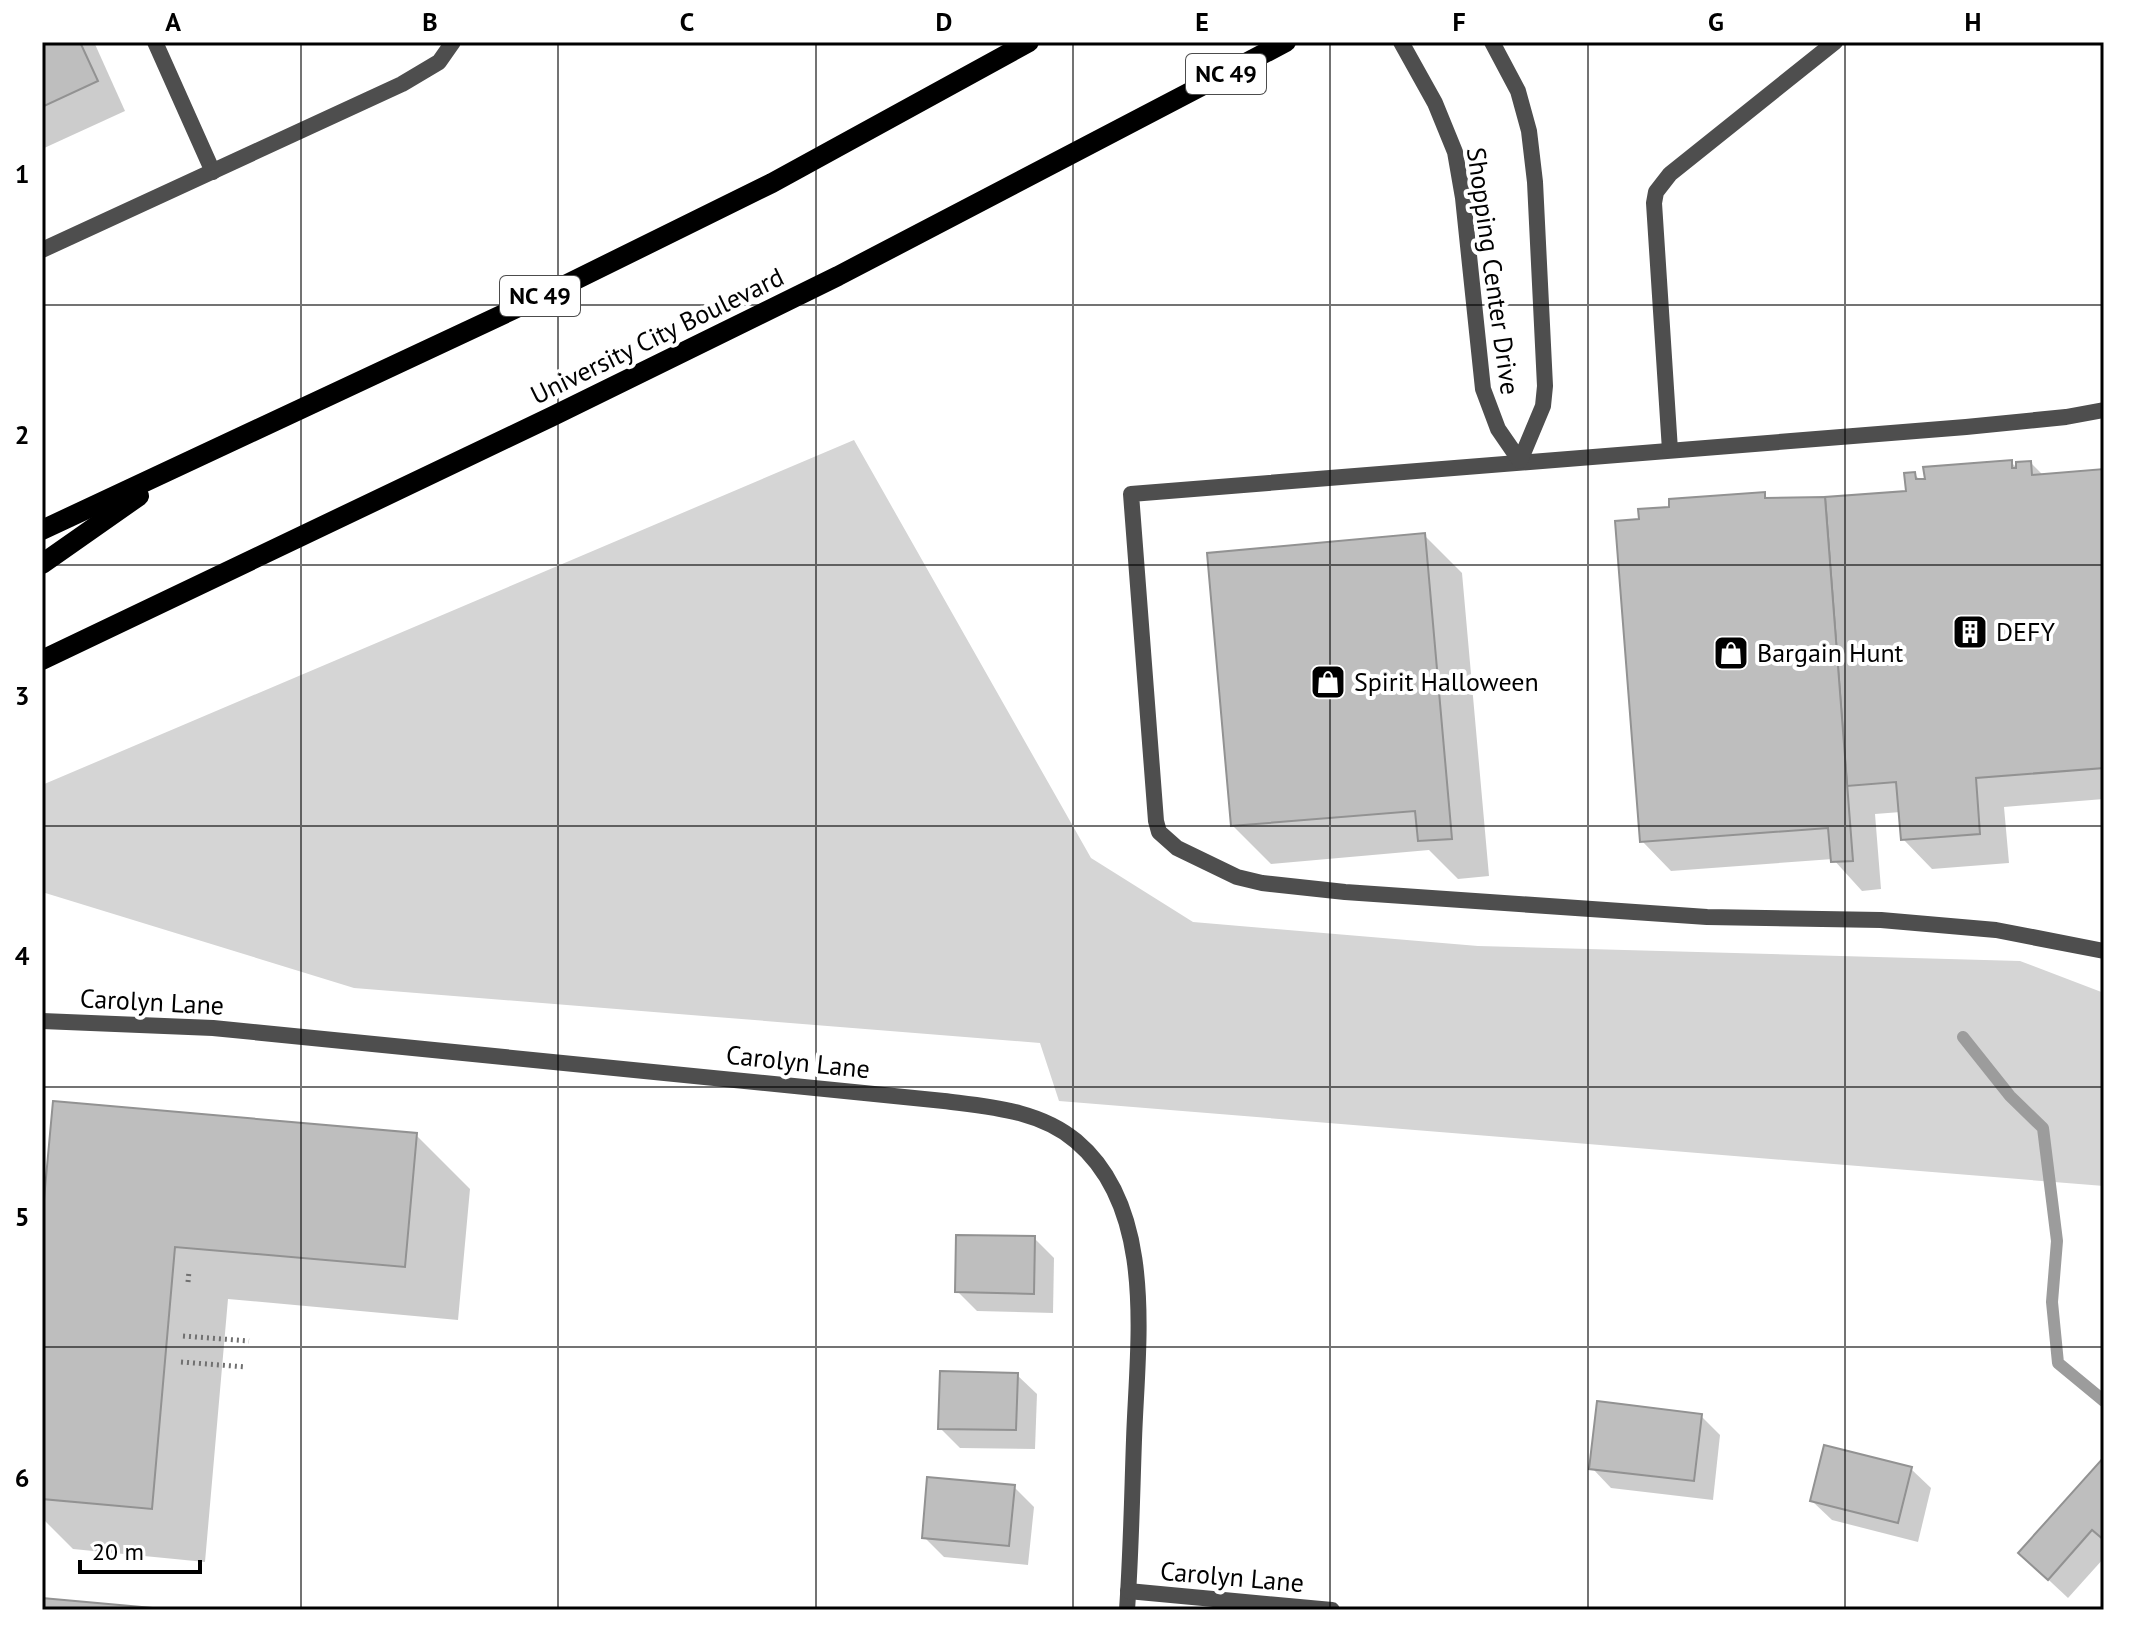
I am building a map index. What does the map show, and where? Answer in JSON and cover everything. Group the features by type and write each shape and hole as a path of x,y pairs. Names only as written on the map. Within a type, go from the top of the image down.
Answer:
{"main road":[{"name":"NC 49","path":"42,530 553,291 772,183 1029,42"},
{"name":"University City Boulevard","path":"42,660 838,276 1286,42"},
{"path":"42,564 182,466"}],"street":[{"path":"155,42 213,172"},
{"path":"42,250 424,73 439,62 453,42"},
{"name":"Shopping Center Drive","path":"1401,42 1435,103 1455,152 1463,198 1483,389 1498,429 1520,461"},
{"name":"Shopping Center Drive","path":"1492,42 1524,107 1535,182 1545,386 1543,406 1520,461"},
{"path":"1670,450 1654,203 1656,192 1670,174 1835,42"},
{"path":"2104,410 1966,427 1131,494 1159,832 1166,841 1209,865 1262,883 1345,892 1707,917 1881,920 1996,930 2104,951"},
{"name":"Carolyn Lane","path":"42,1021 213,1028 944,1101 1019,1111 1059,1130 1078,1143 1107,1177 1118,1197 1139,1292 1127,1610"},
{"name":"Carolyn Lane","path":"1128,1591 1332,1610"}],"path":[{"path":"188,1282 189,1271"},
{"path":"183,1336 249,1341"},
{"path":"181,1362 246,1367"}],"shaded area":[{"path":"854,440 1091,858 1193,922 1478,946 2020,961 2104,993 2104,1186 1059,1101 1040,1043 354,988 42,892 42,785"}],"building":[{"path":"42,42 80,42 98,81 42,107"},
{"name":"DEFY","path":"2012,460 2012,468 2016,468 2016,462 2031,461 2032,475 2104,469 2104,768 1976,778 1980,834 1901,840 1896,782 1847,786 1825,497 1906,491 1904,473 1915,472 1916,479 1925,479 1923,467"},
{"name":"Bargain Hunt","path":"1765,492 1765,498 1825,497 1853,861 1831,862 1828,828 1640,842 1615,521 1639,519 1638,509 1669,507 1669,499"},
{"name":"Spirit Halloween","path":"1425,533 1452,839 1418,841 1415,811 1231,826 1207,553"},
{"path":"53,1101 417,1133 405,1267 175,1247 152,1509 42,1499 42,1221"},
{"path":"956,1235 1035,1236 1034,1294 955,1292"},
{"path":"940,1371 1018,1373 1016,1430 938,1429"},
{"path":"1597,1401 1702,1414 1694,1481 1589,1469"},
{"path":"1824,1445 1912,1467 1898,1523 1810,1501"},
{"path":"2104,1457 2104,1540 2092,1530 2048,1580 2018,1553"},
{"path":"927,1477 1015,1485 1009,1546 922,1538"},
{"path":"42,1598 175,1610 42,1610"}],"waterway":[{"path":"1963,1037 2010,1096 2043,1128 2057,1241 2052,1302 2058,1363 2104,1401"}],"place":[{"name":"DEFY","path":"1970,632"},
{"name":"Bargain Hunt","path":"1731,653"},
{"name":"Spirit Halloween","path":"1328,682"}]}
